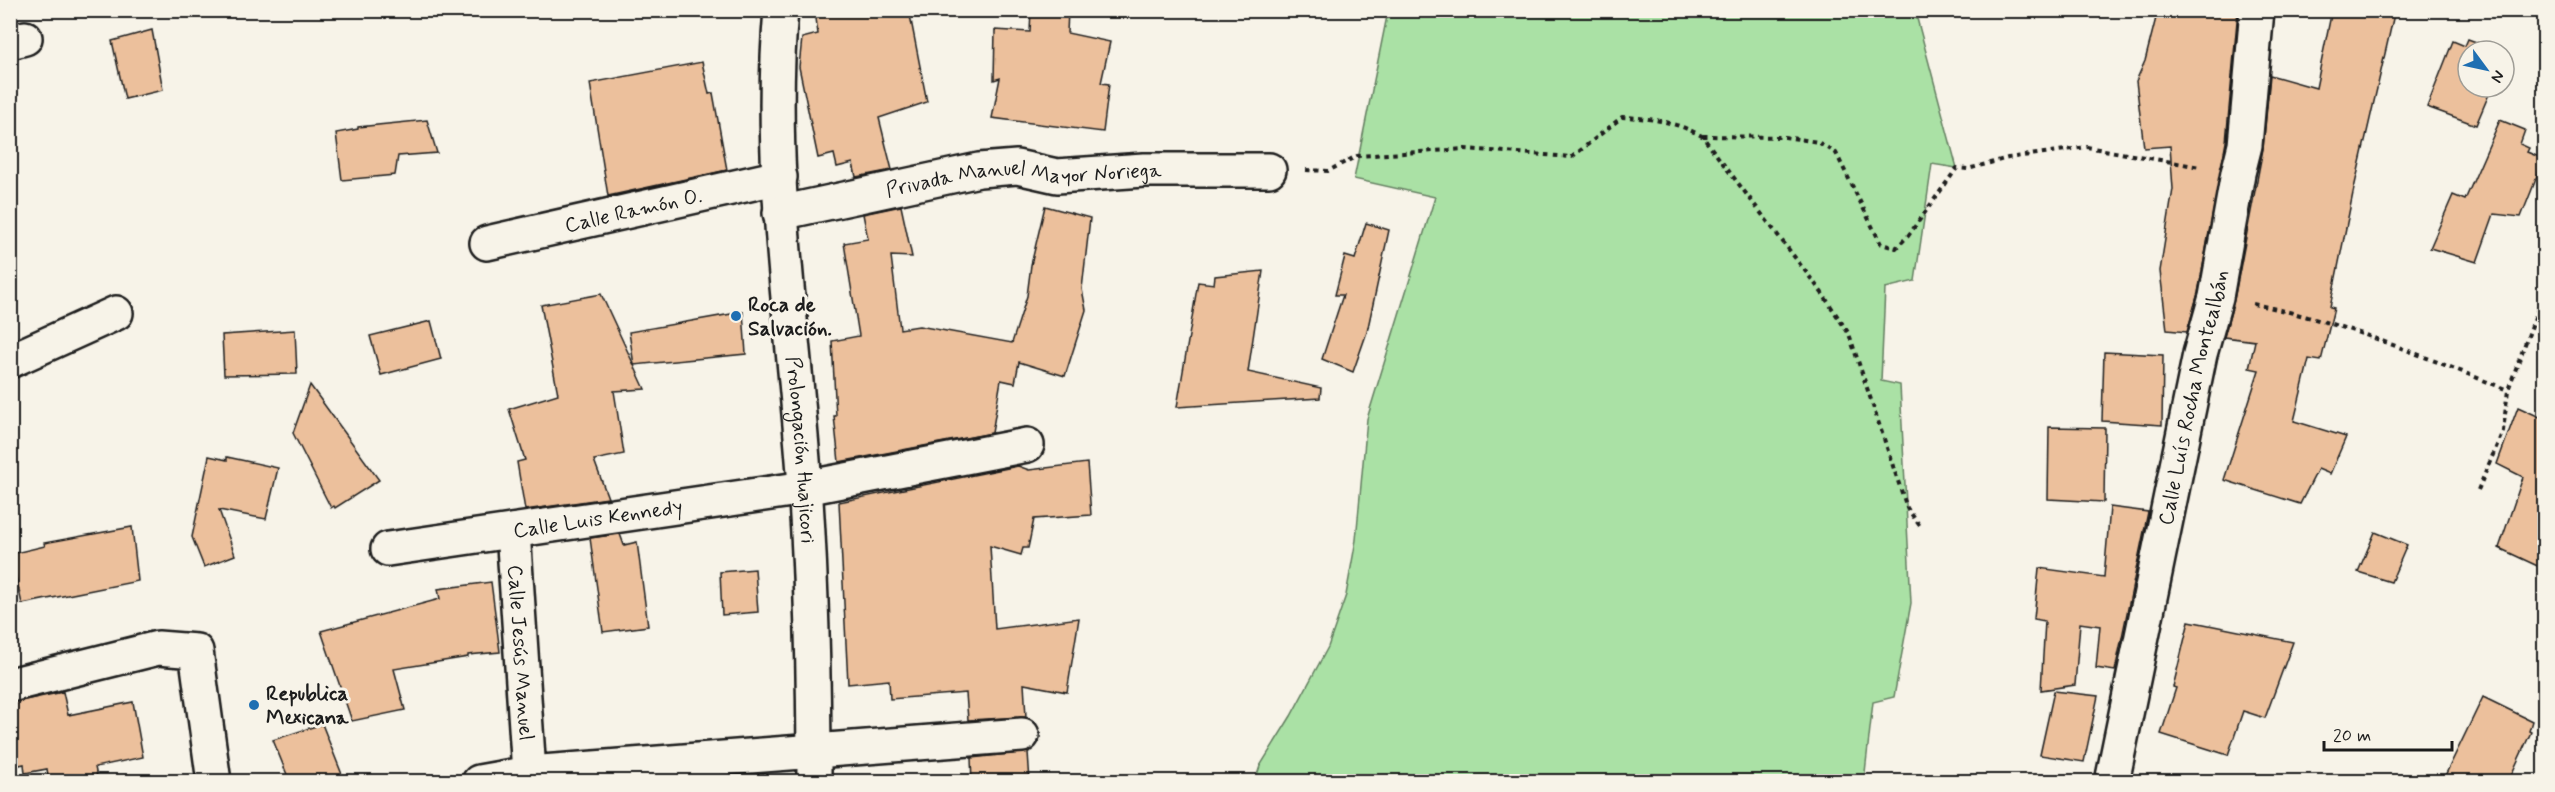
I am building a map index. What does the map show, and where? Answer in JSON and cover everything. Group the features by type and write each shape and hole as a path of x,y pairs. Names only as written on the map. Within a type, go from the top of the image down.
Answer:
{"street":[{"name":"Prolongación Huajicori","path":"781,10 777,50 780,213 805,488 814,767"},
{"name":"Calle Luís Rocha Montealbán","path":"2112,782 2200,354 2216,297 2238,173 2246,145 2258,10"},
{"name":"Privada Manuel Mayor Noriega","path":"780,213 998,168 1017,167 1057,176 1144,170 1269,170"},
{"name":"Calle Ramón O.","path":"487,243 780,177"},
{"path":"10,361 116,313"},
{"name":"Calle Luis Kennedy","path":"388,549 805,488 1027,445"},
{"name":"Calle Jesús Manuel","path":"513,531 530,773"},
{"path":"10,685 158,648 196,651 214,782"},
{"path":"479,782 530,773 814,767 1022,735"}],"path":[{"path":"1269,170 1328,171 1357,156 1465,149 1572,157 1622,117 1651,118 1680,124 1702,136 1822,293 1849,334 1906,508 1920,526"},
{"path":"1702,136 1785,137 1818,142 1836,153 1881,244 1896,248 1908,236 1957,168 1968,169 2008,158 2087,147 2238,173"},
{"path":"2478,490 2503,431 2508,390 2544,293"},
{"path":"2216,297 2288,311 2371,336 2508,390"}],"green space":[{"path":"1388,11 1915,11 1957,168 1932,164 1915,281 1885,288 1881,381 1900,385 1911,603 1894,697 1873,702 1864,781 1255,781 1260,766 1291,716 1328,647 1346,595 1356,540 1367,419 1435,197 1354,179"}],"building":[{"path":"815,10 909,10 927,102 879,118 892,170 856,177 853,163 837,167 834,154 818,158 799,67 802,38 818,34"},
{"path":"1031,10 1068,10 1067,33 1110,42 1101,83 1109,84 1103,132 992,118 1000,78 994,80 995,30 1030,32"},
{"path":"2158,10 2238,10 2226,142 2198,293 2187,332 2167,330 2160,271 2173,189 2170,146 2144,148 2136,81 2145,61"},
{"path":"2332,10 2395,10 2353,193 2330,307 2334,308 2321,361 2309,359 2294,421 2346,437 2330,474 2318,469 2300,504 2224,480 2259,370 2249,368 2255,341 2224,337 2234,300 2263,149 2270,75 2316,88"},
{"path":"152,30 163,90 125,99 112,41"},
{"path":"2453,41 2456,42 2456,99 2487,99 2476,125 2427,107"},
{"path":"702,62 709,94 713,93 727,170 608,196 590,83"},
{"path":"427,120 437,153 398,156 395,175 342,180 336,133 358,129 358,127"},
{"path":"2500,120 2525,130 2520,144 2529,148 2527,152 2544,159 2521,217 2494,214 2477,262 2430,248 2453,195 2465,200"},
{"path":"901,206 912,257 891,256 900,329 919,326 1012,343 1027,296 1031,265 1045,206 1090,218 1082,289 1086,310 1065,376 1019,362 1015,383 1001,380 992,433 839,462 834,416 836,416 832,341 859,336 844,243 868,239 863,214"},
{"path":"1366,223 1389,230 1367,332 1353,372 1322,359 1343,295 1335,295 1345,256 1355,259"},
{"path":"1263,271 1248,372 1321,388 1320,398 1177,407 1198,282 1214,284 1215,276"},
{"path":"601,294 645,389 614,391 624,454 594,460 608,498 525,510 517,462 525,460 509,409 558,394 541,305"},
{"path":"743,312 746,354 634,365 629,332"},
{"path":"431,321 441,359 381,375 370,336"},
{"path":"295,330 297,374 224,375 222,335"},
{"path":"2104,352 2163,355 2162,425 2102,421"},
{"path":"310,385 379,480 335,508 334,506 331,508 293,433"},
{"path":"2518,407 2544,419 2544,569 2499,548 2523,477 2497,464"},
{"path":"2049,427 2105,428 2104,502 2048,499"},
{"path":"209,456 227,460 227,457 278,468 266,519 219,510 235,555 204,567 192,537"},
{"path":"1087,463 1091,515 1034,519 1028,548 1023,548 1021,555 990,546 995,629 1079,618 1067,692 1024,684 1026,717 968,720 966,693 890,699 889,680 848,684 839,502 1018,466 1029,470"},
{"path":"2110,507 2148,512 2115,671 2096,668 2100,626 2080,623 2075,685 2041,690 2045,621 2034,619 2039,568 2104,577"},
{"path":"132,527 138,581 22,604 11,554 45,546 44,543"},
{"path":"2375,532 2407,545 2391,582 2358,572"},
{"path":"620,534 624,545 637,542 648,626 603,632 590,538"},
{"path":"755,569 758,612 722,615 720,572"},
{"path":"491,582 500,652 468,655 468,657 394,669 405,710 352,721 321,631 440,599 438,589"},
{"path":"2189,621 2293,642 2265,718 2243,711 2228,755 2161,734 2176,688 2173,687"},
{"path":"2054,691 2098,696 2084,762 2040,755"},
{"path":"63,692 68,715 133,702 143,757 95,767 98,782 49,782 47,769 25,773 24,764 10,767 10,703"},
{"path":"2483,697 2532,721 2529,731 2531,732 2508,782 2442,782"},
{"path":"322,724 345,782 290,782 273,740"},
{"path":"1028,752 1030,782 972,782 971,758"}],"place":[{"name":"Roca de Salvación.","path":"736,316"},
{"name":"Republica Mexicana","path":"254,705"}]}
